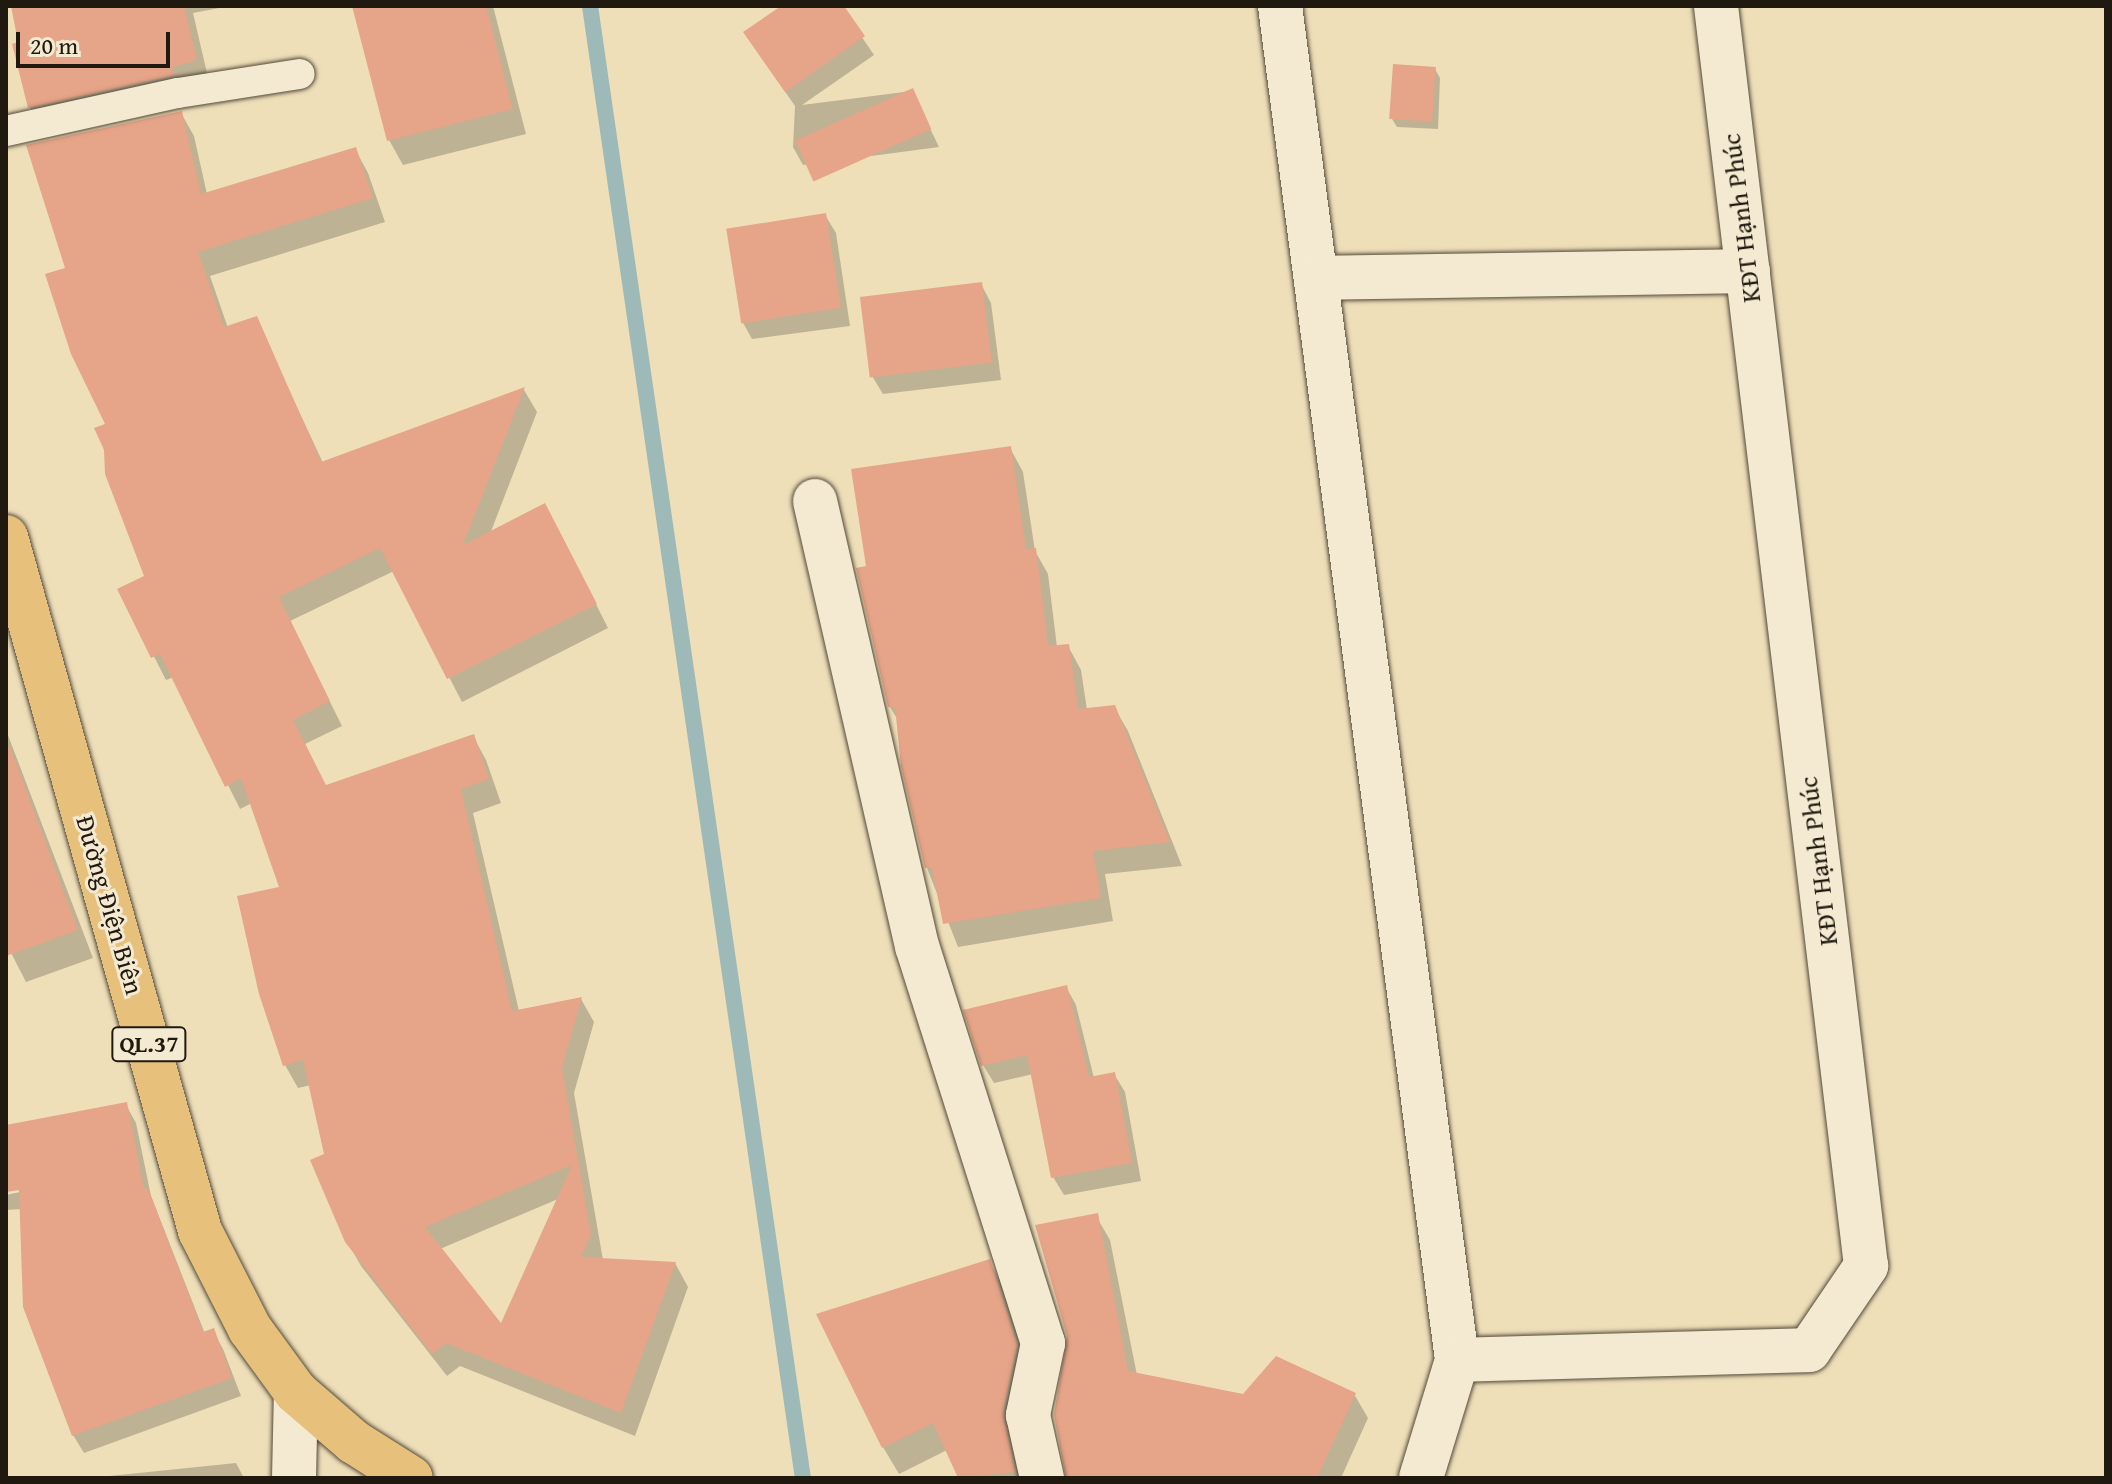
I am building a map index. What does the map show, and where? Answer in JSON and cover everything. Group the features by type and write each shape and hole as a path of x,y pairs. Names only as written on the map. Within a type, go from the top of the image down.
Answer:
{"main road":[{"name":"Đường Điện Biên","path":"6,537 200,1231 250,1329 296,1392 354,1442 411,1478"}],"street":[{"path":"1280,6 1457,1360 1421,1478"},
{"name":"KĐT Hạnh Phúc","path":"1457,1360 1809,1350 1866,1266 1716,6"},
{"path":"1316,278 1748,271"},
{"path":"815,501 917,946 1043,1343 1028,1415 1042,1478"},
{"path":"294,1478 296,1392"}],"lane":[{"path":"6,131 178,93 300,74"}],"building":[{"path":"11,6 184,6 197,60 172,67 174,75 28,108 12,44 18,42"},
{"path":"352,6 486,6 513,109 387,141"},
{"path":"781,6 844,6 865,36 785,92 743,32"},
{"path":"1393,64 1436,67 1432,122 1389,119"},
{"path":"913,88 931,129 813,182 795,140"},
{"path":"182,111 201,194 356,147 373,198 198,252 224,327 257,316 321,462 525,387 463,545 545,503 597,604 447,679 380,548 279,597 330,701 293,720 326,785 474,734 489,779 461,789 512,1011 582,997 562,1068 591,1235 581,1257 676,1262 621,1413 446,1343 432,1354 345,1242 310,1160 324,1154 303,1060 283,1066 259,994 237,896 279,887 241,778 225,787 160,654 151,658 117,589 144,576 105,474 104,450 94,428 105,424 71,354 45,274 65,268 26,145","holes":["572,1165 501,1323 425,1227"]},
{"path":"826,213 841,308 741,324 726,229"},
{"path":"982,282 992,362 870,377 860,297"},
{"path":"1011,446 1026,549 1036,548 1048,646 1069,644 1078,709 1115,705 1170,842 1093,851 1101,898 943,924 932,868 925,868 901,766 895,707 888,707 856,568 866,566 851,469"},
{"path":"10,747 78,930 6,956 6,748"},
{"path":"1067,985 1089,1077 1115,1072 1132,1163 1051,1178 1027,1055 981,1066 963,1010"},
{"path":"127,1102 144,1189 148,1188 203,1332 214,1328 232,1378 72,1436 23,1307 19,1190 6,1192 6,1125"},
{"path":"1098,1213 1128,1371 1243,1394 1276,1356 1356,1393 1317,1478 1066,1478 1054,1415 1067,1336 1035,1225"},
{"path":"990,1259 1017,1344 1003,1411 1015,1472 958,1478 933,1423 882,1448 816,1314"}],"waterway":[{"path":"590,6 803,1478"}]}
